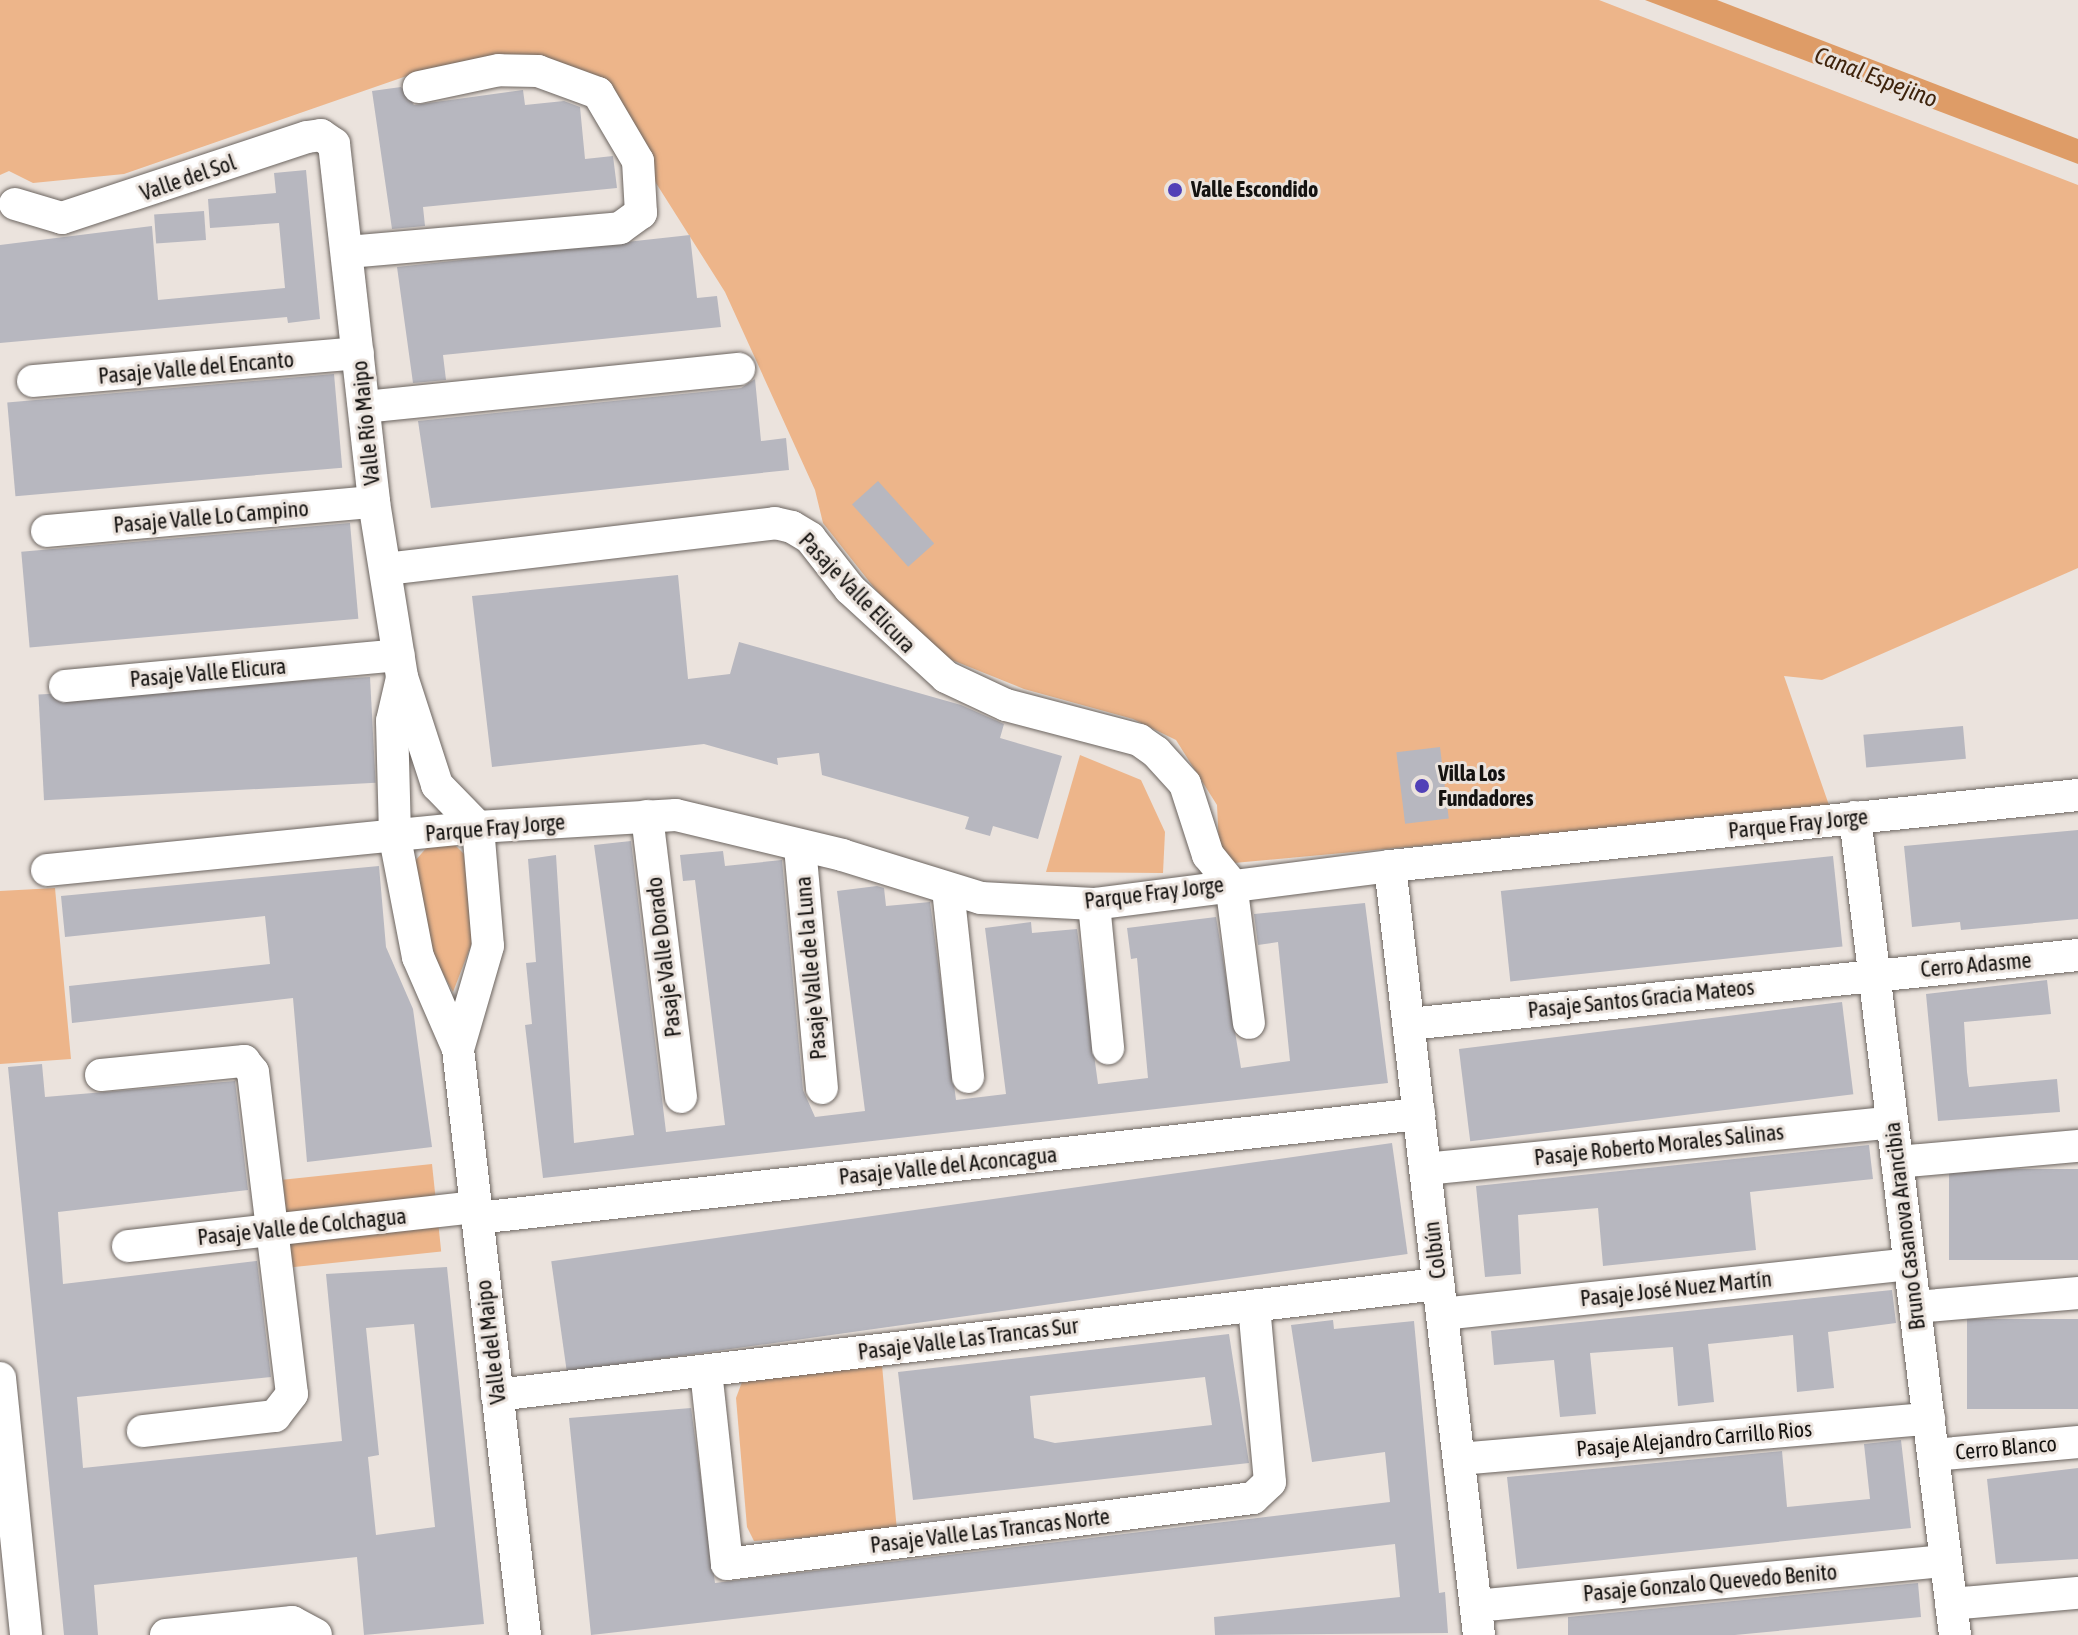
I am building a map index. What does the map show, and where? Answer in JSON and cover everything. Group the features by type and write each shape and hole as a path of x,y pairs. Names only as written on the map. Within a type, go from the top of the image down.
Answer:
{"street":[{"path":"348,252 620,228 641,213 638,161 598,93 538,71 499,70 419,87"},
{"name":"Valle del Sol","path":"15,204 62,218 321,135 334,144 340,168"},
{"name":"Valle Río Maipo","path":"340,168 374,502 401,666 437,785 478,827"},
{"name":"Pasaje Valle del Encanto","path":"33,381 358,353"},
{"path":"364,407 739,369"},
{"name":"Pasaje Valle Lo Campino","path":"47,531 374,502"},
{"name":"Pasaje Valle Elicura","path":"386,569 775,523 792,527 810,538 850,589 946,677 1006,705 1139,740 1156,752 1185,784 1208,855 1231,883"},
{"name":"Valle Río Maipo","path":"395,838 392,721 401,666"},
{"name":"Pasaje Valle Elicura","path":"65,686 401,666"},
{"name":"Parque Fray Jorge","path":"47,870 395,838 478,827 676,815 981,898 1094,904 1231,883 2078,795"},
{"name":"Pasaje Valle Dorado","path":"647,816 681,1097"},
{"name":"Bruno Casanova Arancibia","path":"1855,817 1953,1620"},
{"name":"Valle del Maipo","path":"458,1049 488,946 478,827"},
{"name":"Valle del Maipo","path":"395,838 418,957 458,1049 525,1635"},
{"name":"Pasaje Valle de la Luna","path":"800,847 822,1088"},
{"name":"Colbún","path":"1390,866 1477,1620"},
{"path":"1231,883 1249,1023"},
{"path":"948,889 968,1077"},
{"path":"1094,904 1108,1048"},
{"name":"Cerro Adasme","path":"1874,975 2078,955"},
{"name":"Pasaje Santos Gracia Mateos","path":"1409,1024 1874,975"},
{"path":"101,1075 244,1061 253,1072 289,1403 261,1419 143,1431"},
{"name":"Pasaje Valle del Aconcagua","path":"476,1212 1419,1114"},
{"name":"Pasaje Roberto Morales Salinas","path":"1425,1169 1892,1122"},
{"path":"1897,1162 2078,1146"},
{"name":"Pasaje Valle de Colchagua","path":"128,1246 476,1212"},
{"name":"Pasaje José Nuez Martín","path":"1440,1299 1909,1264"},
{"path":"1915,1307 2078,1293"},
{"name":"Pasaje Valle Las Trancas Sur","path":"497,1395 1254,1306 1440,1299"},
{"name":"Pasaje Valle Las Trancas Norte","path":"706,1371 727,1564 1253,1498 1270,1482 1254,1306"},
{"path":"0,1378 8,1538 26,1635"},
{"name":"Pasaje Alejandro Carrillo Rios","path":"1459,1459 1929,1419"},
{"name":"Cerro Blanco","path":"1933,1455 2078,1442"},
{"name":"Pasaje Gonzalo Quevedo Benito","path":"1477,1620 1945,1561"},
{"path":"1953,1620 2078,1593"},
{"path":"166,1635 292,1622 316,1635"}],"shaded area":[{"path":"0,0 1599,0 2078,185 2078,568 1822,680 1784,676 1830,808 1234,863 1219,846 1217,805 1176,740 1133,719 1024,689 937,654 887,604 823,523 815,490 725,292 623,131 554,73 424,70 124,174 33,183 9,171 0,175"},
{"path":"1080,755 1141,780 1165,832 1163,873 1046,872"},
{"path":"455,845 464,854 473,940 453,992 432,953 415,861 428,846"},
{"path":"55,888 71,1059 0,1064 0,891"},
{"path":"432,1164 441,1252 292,1267 283,1180"},
{"path":"882,1365 897,1531 754,1541 747,1527 736,1398 742,1382"}],"water":[{"name":"Canal Espejino","path":"1645,0 1717,0 2078,139 2078,164"}],"building":[{"path":"401,87 414,105 523,90 525,105 564,101 580,107 585,159 613,156 617,188 423,207 425,226 392,229 372,91"},
{"path":"306,170 320,319 288,323 287,317 0,343 0,245 152,226 158,300 285,288 279,223 210,228 208,199 276,193 274,173"},
{"path":"204,211 206,240 156,243 154,214"},
{"path":"690,235 697,298 717,296 721,327 443,355 446,380 413,383 397,267"},
{"path":"334,374 342,468 15,496 7,403"},
{"path":"755,379 761,441 786,438 789,470 431,508 418,421 741,388"},
{"path":"878,481 934,543 908,567 852,504"},
{"path":"350,523 358,619 30,647 21,552"},
{"path":"678,575 688,679 730,674 739,642 961,705 1004,724 1000,738 1062,756 1038,839 993,826 990,836 965,829 969,817 822,775 819,753 777,758 778,765 704,744 492,767 472,596"},
{"path":"370,677 376,783 44,800 38,694"},
{"path":"1963,726 1966,759 1866,768 1863,735"},
{"name":"Villa Los Fundadores","path":"1440,747 1449,818 1405,824 1396,752"},
{"path":"2078,830 2078,919 1961,930 1960,922 1912,927 1904,846"},
{"path":"631,841 666,1132 725,1125 695,880 683,881 680,855 723,851 725,866 782,860 803,1090 815,1117 865,1111 837,891 877,886 884,888 886,906 930,902 956,1100 1006,1094 985,928 1031,922 1032,933 1077,929 1098,1084 1148,1078 1137,958 1131,959 1127,928 1216,917 1241,1068 1290,1061 1278,942 1258,945 1254,914 1365,903 1388,1083 543,1178 525,1025 532,1024 526,963 536,962 528,859 556,855 574,1143 634,1135 594,845"},
{"path":"1833,856 1843,947 1510,981 1501,891"},
{"path":"379,866 386,947 413,1009 432,1147 307,1162 293,998 72,1023 69,986 270,964 265,916 65,937 61,896"},
{"path":"2047,980 2051,1014 1964,1022 1967,1072 1969,1087 2057,1079 2060,1112 1938,1121 1926,994"},
{"path":"1842,1002 1853,1094 1470,1141 1459,1049"},
{"path":"42,1064 45,1097 235,1081 248,1190 58,1212 63,1284 257,1261 271,1377 77,1397 83,1468 342,1441 326,1274 447,1267 484,1624 364,1635 357,1557 94,1585 98,1635 64,1635 8,1067","holes":["414,1324 435,1527 376,1535 368,1457 379,1455 366,1328"]},
{"path":"1392,1143 1408,1254 567,1372 551,1261"},
{"path":"1869,1145 1873,1179 1750,1192 1756,1250 1603,1266 1598,1208 1518,1215 1521,1274 1485,1277 1476,1186"},
{"path":"1949,1169 2078,1169 2078,1260 1949,1260"},
{"path":"1892,1290 1896,1323 1828,1332 1834,1388 1797,1392 1793,1335 1708,1344 1714,1402 1678,1406 1673,1347 1590,1353 1596,1414 1560,1417 1554,1360 1494,1365 1491,1331"},
{"path":"1967,1319 2078,1319 2078,1409 1967,1409"},
{"path":"1333,1320 1334,1329 1414,1321 1439,1593 1445,1592 1448,1633 1215,1635 1214,1617 1400,1597 1395,1544 591,1635 569,1418 691,1408 715,1583 1390,1502 1385,1452 1312,1462 1291,1325"},
{"path":"1229,1334 1249,1463 913,1500 898,1372","holes":["1205,1377 1212,1425 1055,1443 1034,1438 1030,1396"]},
{"path":"1901,1440 1911,1528 1517,1569 1507,1477 1782,1451 1787,1507 1870,1499 1864,1444"},
{"path":"2078,1468 2078,1559 1996,1564 1987,1479"},
{"path":"1918,1583 1921,1617 1735,1635 1568,1635 1568,1617"}],"place":[{"name":"Valle Escondido","path":"1175,190"},
{"name":"Villa Los Fundadores","path":"1422,786"}]}
